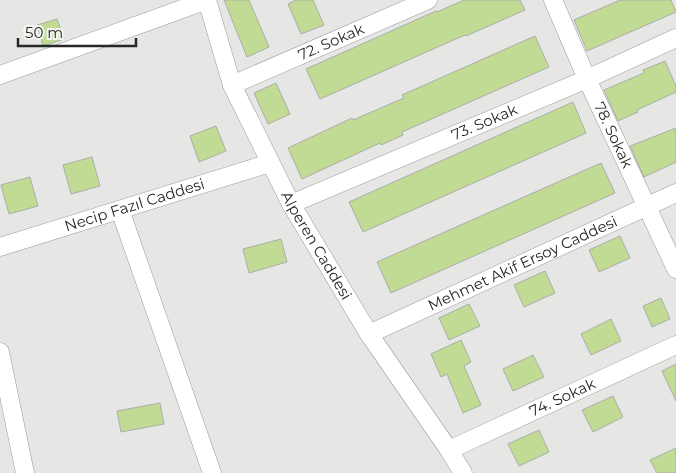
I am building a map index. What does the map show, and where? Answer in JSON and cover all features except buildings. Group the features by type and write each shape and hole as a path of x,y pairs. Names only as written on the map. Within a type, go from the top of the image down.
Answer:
{"street":[{"path":"0,75 207,0"},
{"name":"Alperen Caddesi","path":"207,0 232,85 291,204 368,334 463,473"},
{"name":"72. Sokak","path":"232,85 428,0"},
{"name":"78. Sokak","path":"553,0 587,79 676,269"},
{"name":"73. Sokak","path":"291,204 587,79 676,38"},
{"name":"Necip Fazıl Caddesi","path":"0,247 270,163"},
{"name":"Mehmet Akif Ersoy Caddesi","path":"368,334 676,193"},
{"path":"120,210 212,473"},
{"name":"74. Sokak","path":"449,450 676,345"},
{"path":"0,352 25,473"}]}
